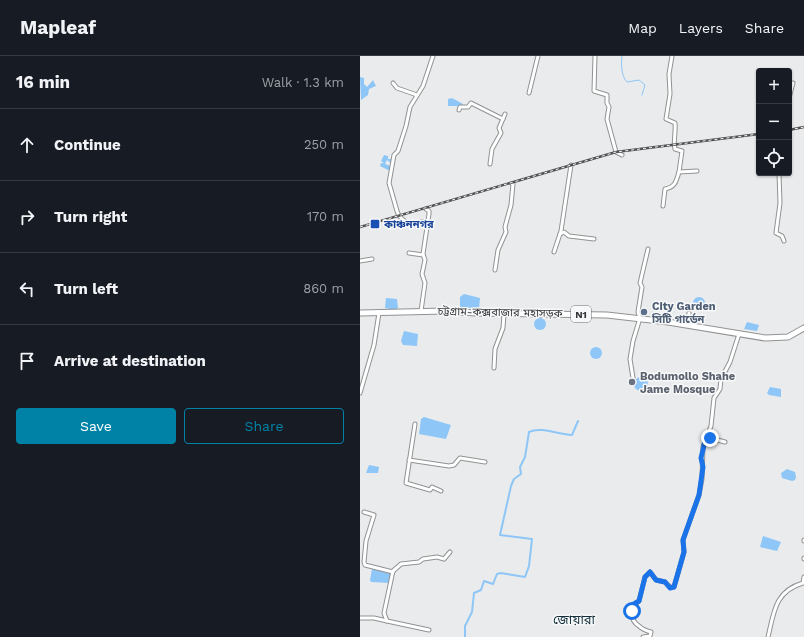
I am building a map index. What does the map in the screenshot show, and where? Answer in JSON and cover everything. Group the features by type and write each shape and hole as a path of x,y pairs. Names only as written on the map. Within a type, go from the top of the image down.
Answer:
{"highway":[{"name":"চট্টগ্রাম-কক্সবাজার মহাসড়ক","path":"360,313 421,311 504,314 607,315 640,318 765,338 788,336 804,328"}],"street":[{"path":"428,221 408,224 399,216 389,183 394,155 398,151 410,107 422,86 432,56"},
{"path":"529,93 538,56"},
{"path":"595,56 594,91 607,95 607,104 609,107 607,118 616,152 622,155"},
{"path":"663,206 665,189 672,188 676,183 682,151 675,149 674,145 676,135 675,123 666,119 670,94 669,74 672,56"},
{"path":"393,83 398,88 417,95"},
{"path":"459,110 460,108 468,106 471,103 503,119"},
{"path":"490,164 492,149 501,132 499,128 505,114"},
{"path":"568,234 560,236 554,251 560,234 571,165"},
{"path":"679,172 697,171"},
{"path":"779,176 780,203 776,233 782,236 784,240"},
{"path":"495,270 498,253 506,232 505,227 512,200 512,184"},
{"path":"421,311 424,283 422,274 425,263 424,255 429,212 426,209"},
{"path":"560,234 564,232 594,239"},
{"path":"633,378 630,365 631,348 640,318 638,312 642,287 640,283 648,250"},
{"path":"410,253 424,255"},
{"path":"360,260 372,259"},
{"path":"360,393 374,345 379,313"},
{"path":"687,325 689,313"},
{"path":"494,368 495,349 503,328 504,314"},
{"path":"643,637 650,636 651,632 638,626 632,614 633,607 634,604 639,601 645,577 650,572 656,580 665,582 670,588 674,587 684,552 683,540 699,495 703,467 701,458 706,437 711,426 715,394 720,389 721,380 730,362 739,334"},
{"path":"415,424 406,483 426,490 430,490 432,487 441,491"},
{"path":"706,437 725,442"},
{"path":"410,460 449,466 454,465 460,458 485,462"},
{"path":"364,512 374,515 364,548 365,565 392,572"},
{"path":"387,621 384,613 392,572 401,564 419,562 423,559 437,557 444,559 450,552"},
{"path":"768,637 778,600 791,587 803,583 804,577"},
{"path":"360,618 374,618 429,630"}],"water":[{"path":"360,77 364,78 364,84 367,87 373,80 376,86 369,89 368,95 361,100"},
{"path":"452,98 463,104 462,106 448,106 448,99"},
{"path":"384,155 388,156 388,159 393,159 392,164 387,160 385,164 391,166 390,171 380,166 381,163 384,163 381,161"},
{"path":"464,294 480,298 478,310 460,307 460,297"},
{"path":"699,297 703,299 705,303 703,307 699,309 695,307 693,303 695,299"},
{"path":"386,298 397,299 398,308 394,310 385,308"},
{"path":"540,318 544,320 546,324 544,328 540,330 536,328 534,324 536,320"},
{"path":"747,322 759,325 757,331 744,329"},
{"path":"404,331 418,334 417,346 403,345 401,341"},
{"path":"596,347 600,349 602,353 600,357 596,359 592,357 590,353 592,349"},
{"path":"641,377 646,379 648,384 646,389 641,391 636,389 634,384 636,379"},
{"path":"770,387 781,389 781,397 769,395 767,393"},
{"path":"424,417 451,425 446,439 419,434 421,419"},
{"path":"369,465 379,467 378,473 366,473"},
{"path":"787,469 795,472 795,480 792,481 782,478 781,473"},
{"path":"763,536 781,542 777,551 760,547"},
{"path":"372,569 391,573 389,583 371,582"}],"waterway":[{"path":"622,56 622,70 625,79 627,82 639,80 645,85 642,95"},
{"path":"465,637 465,626 472,612 474,593 481,590 484,581 493,584 497,574 501,573 525,577 529,566 532,539 500,535 511,486 514,479 521,474 520,467 525,457 529,432 534,430 544,430 572,435 578,421"}],"railway":[{"path":"792,129 804,127"},
{"path":"360,227 616,152 756,134"}],"place":[{"name":"কাঞ্চননগর","path":"375,224"},
{"name":"City Garden সিটি গার্ডেন","path":"644,312"},
{"name":"Bodumollo Shahe Jame Mosque","path":"632,382"}],"district":[{"name":"জোয়ারা","path":"574,619"}],"route":[{"path":"632,611 634,604 639,601 640,594 642,593 644,586 645,577 650,572 656,580 665,582 670,588 674,587 684,552 682,546 683,540 699,495 702,479 703,467 701,458 703,447 706,437 710,438"}]}
